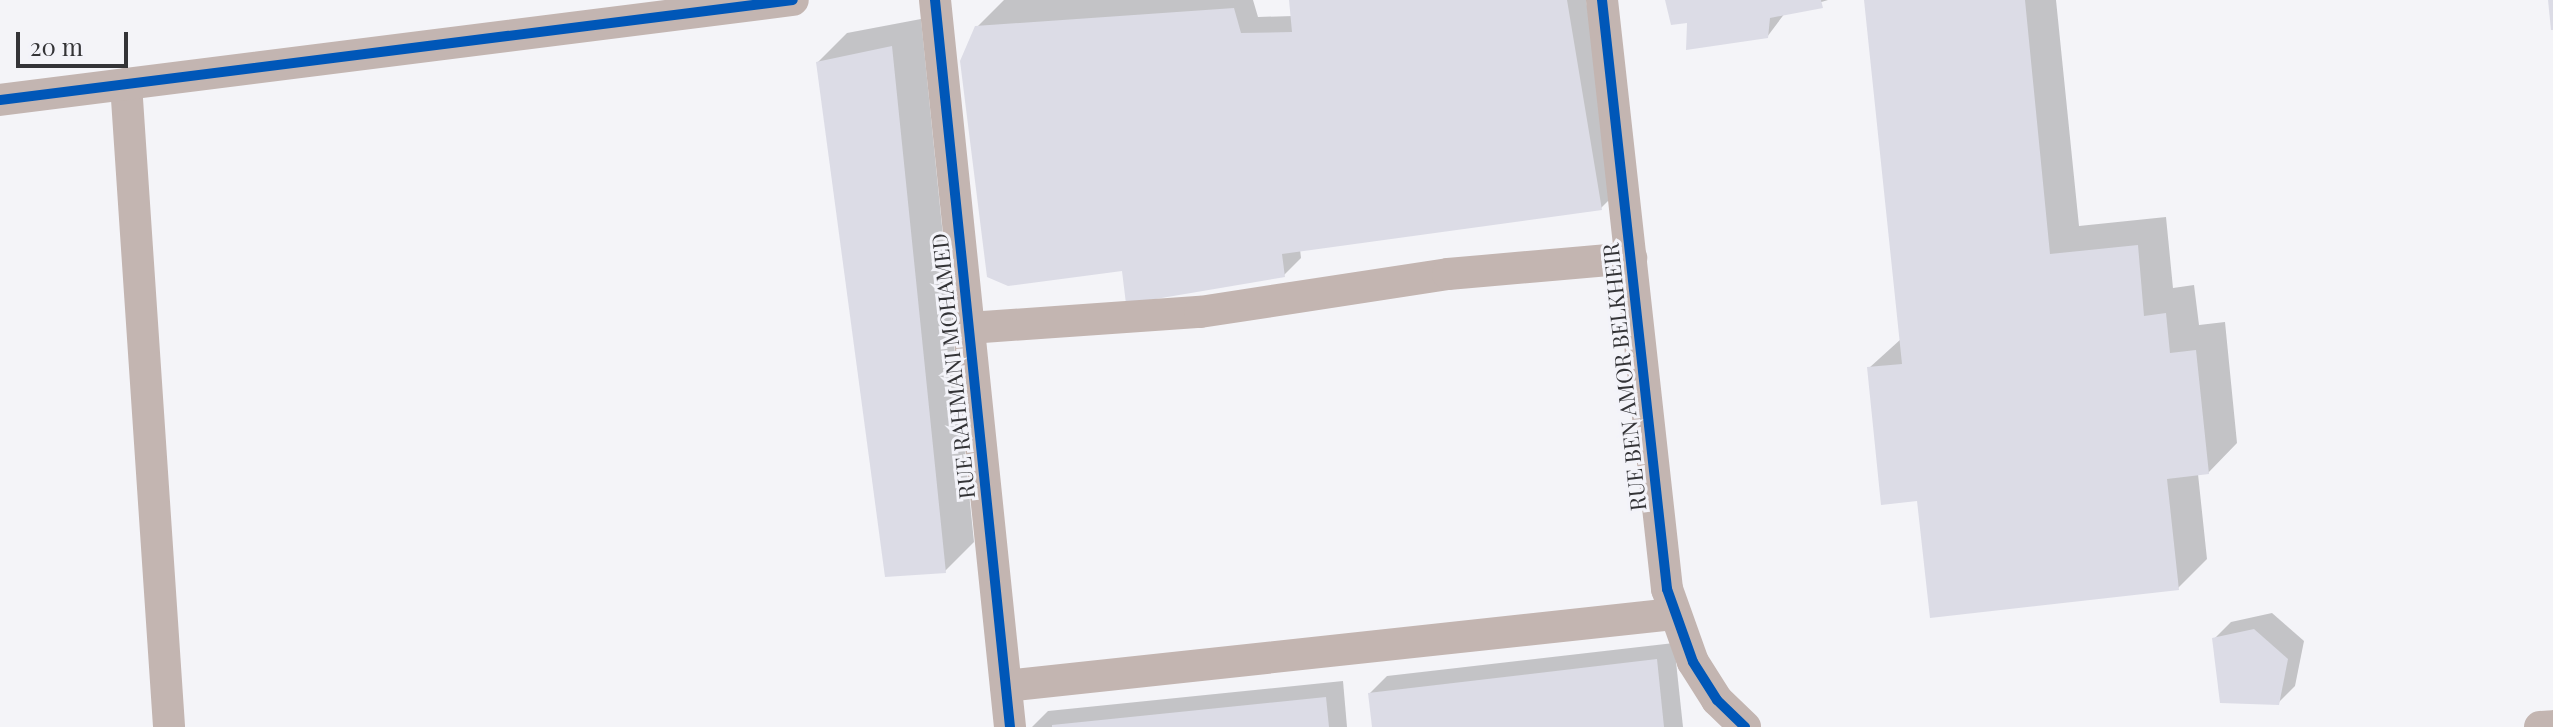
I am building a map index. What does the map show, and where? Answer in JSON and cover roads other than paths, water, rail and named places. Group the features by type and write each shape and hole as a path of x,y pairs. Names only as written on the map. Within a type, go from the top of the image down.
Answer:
{"street":[{"path":"0,100 793,0"},
{"name":"RUE RAHMANI MOHAMED","path":"935,0 1010,727"},
{"name":"RUE BEN AMOR BELKHEIR","path":"1602,0 1673,614 1717,700 1745,727"},
{"path":"126,84 169,727"},
{"path":"969,328 1200,312 1448,274 1631,258"},
{"path":"1006,686 1673,614"},
{"path":"2540,727 2553,726"}]}
